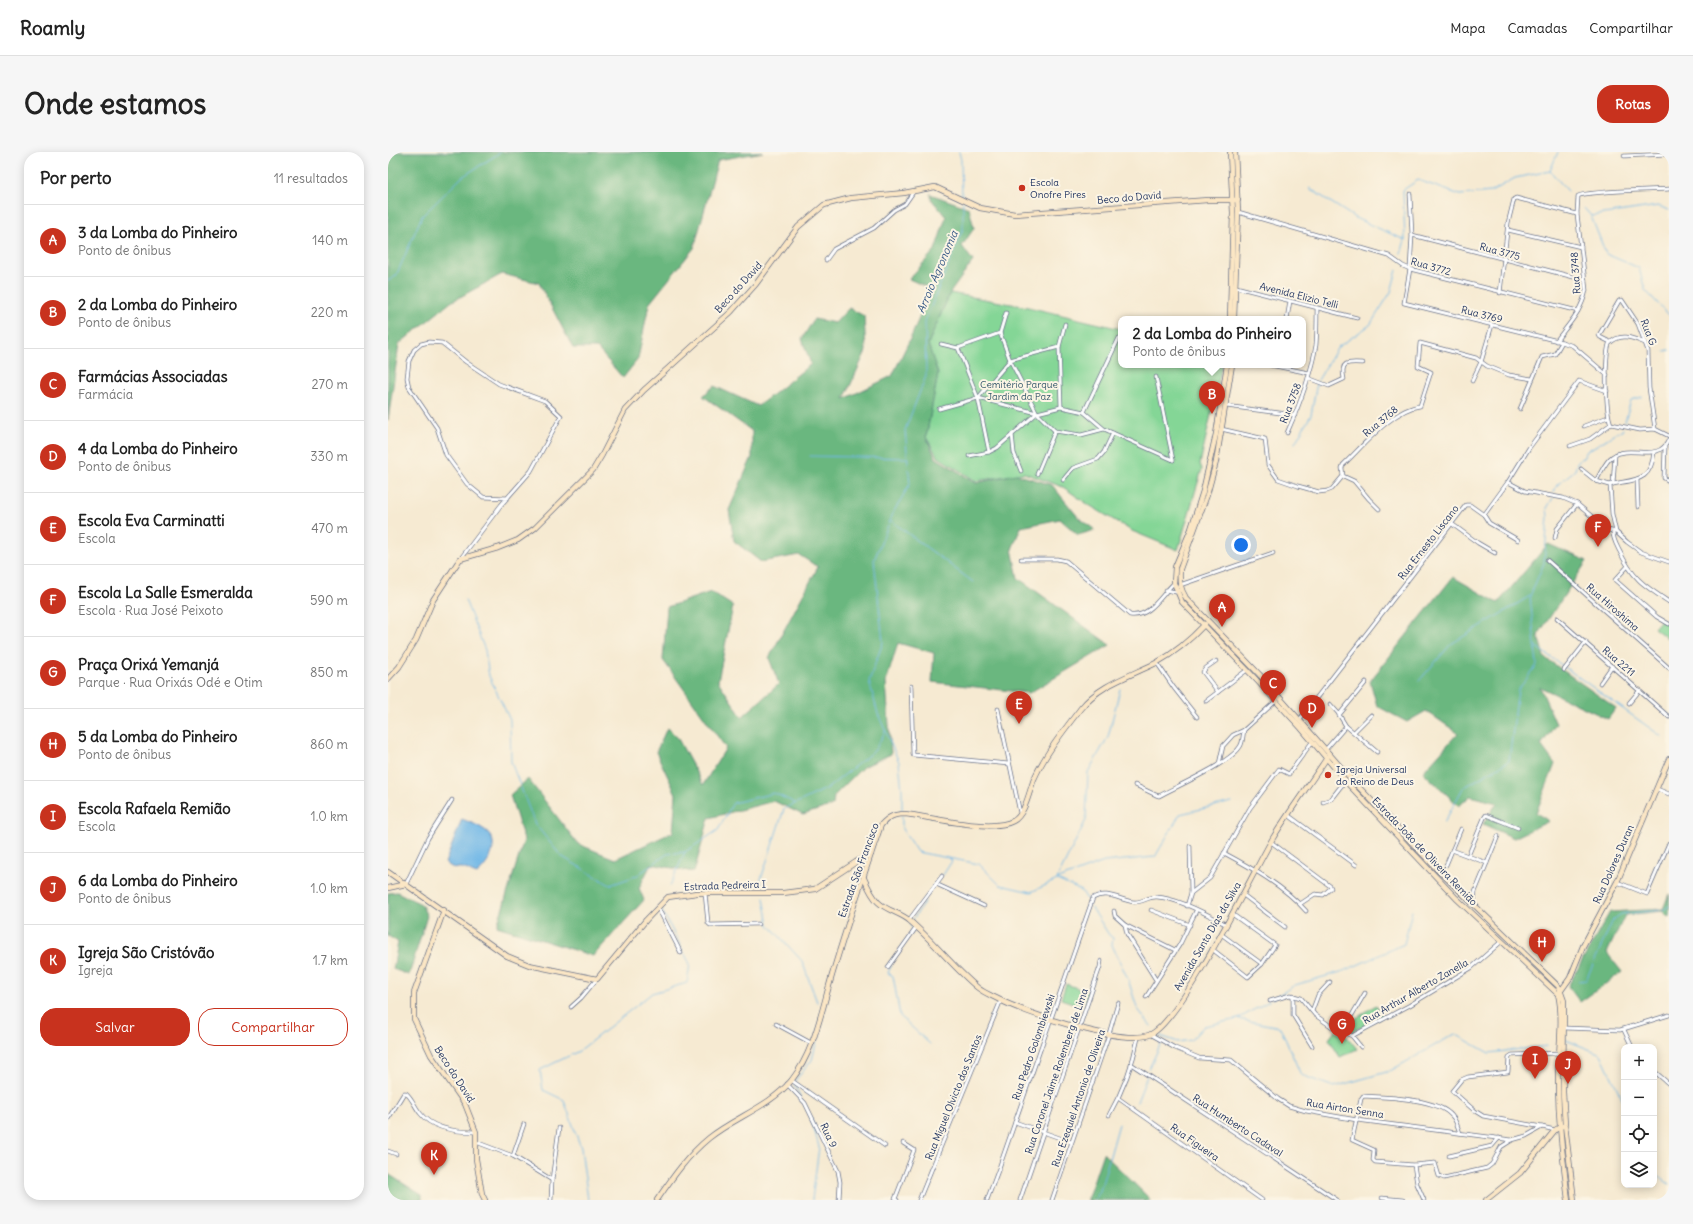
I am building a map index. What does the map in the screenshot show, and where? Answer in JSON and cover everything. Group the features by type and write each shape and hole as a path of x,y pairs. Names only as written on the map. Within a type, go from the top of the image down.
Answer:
{"main road":[{"path":"1230,152 1235,200 1238,212 1234,316"},
{"path":"1230,316 1235,200 1235,152"},
{"name":"Beco do David","path":"460,559 505,546 518,540 535,528 592,470 602,455 625,410 644,390 731,312 756,284 798,227 822,206 851,198 904,193 935,187 980,208 1014,214 1208,200 1235,200"},
{"name":"Estrada João de Oliveira Remião","path":"1227,368 1216,434 1203,491 1191,528 1174,567 1174,583 1176,592 1182,602 1259,674 1278,700 1345,781 1469,911 1560,992"},
{"path":"1180,586 1179,577 1182,563 1207,494 1216,462 1232,368"},
{"path":"1209,460 1216,462"},
{"path":"1207,469 1213,471"},
{"path":"388,679 399,667 416,640 434,600 460,559"},
{"name":"Estrada João de Oliveira Remião","path":"1180,586 1186,598 1206,623 1248,670 1278,700 1300,719 1353,781 1466,897 1556,984 1560,992"},
{"path":"1021,815 1042,763 1082,707 1100,690 1157,663 1206,623"},
{"name":"Avenida Santo Dias da Silva","path":"863,876 868,888 877,901 909,920 979,988 1001,1000 1051,1020 1109,1034 1138,1038 1159,1030 1197,976 1271,842 1326,758 1328,751"},
{"name":"Rua Dolores Duran","path":"1560,992 1570,978 1583,946 1617,882 1669,759"},
{"path":"1350,786 1353,781"},
{"name":"Estrada São Francisco","path":"657,1200 687,1158 709,1138 763,1104 791,1082 802,1064 811,1043 863,876 881,825 893,815 905,814 982,826 1005,824 1013,821 1021,815"},
{"name":"Estrada Pedreira I","path":"597,980 646,920 668,897 705,893 783,893 815,889 871,854"},
{"path":"388,872 444,910 472,933 506,956 528,965 597,980"},
{"path":"388,888 406,884"},
{"path":"1469,911 1472,910 1474,905"},
{"name":"Beco do David","path":"444,910 414,992 414,1018 430,1054 465,1104 476,1132 476,1159 482,1194 485,1200"},
{"path":"1560,992 1564,1001 1564,1028 1559,1053 1568,1200"},
{"path":"1560,992 1563,1126 1574,1200"},
{"path":"1486,1200 1520,1173 1555,1130 1563,1126"}],"street":[{"path":"1624,156 1669,154"},
{"name":"Rua 3748","path":"1556,341 1584,301 1585,280 1577,214 1577,199 1580,195 1669,189"},
{"path":"826,260 834,248 874,228 894,210 905,204 915,190"},
{"path":"1410,194 1412,235 1410,269"},
{"path":"1500,293 1508,230 1515,198 1577,214"},
{"name":"Rua 3772","path":"1238,212 1389,256 1410,269 1500,293 1578,311"},
{"path":"1508,230 1581,247"},
{"name":"Rua 3775","path":"1412,235 1585,280"},
{"name":"Rua 3769","path":"1410,269 1404,303 1556,341"},
{"name":"Avenida Elizio Telli","path":"1236,287 1358,318"},
{"name":"Rua G","path":"1610,342 1599,335 1620,300 1625,304 1635,318 1648,351 1649,388 1655,429"},
{"path":"1288,316 1290,301"},
{"name":"Rua 3758","path":"1287,433 1308,378 1316,345 1317,308"},
{"path":"1006,312 1000,333 1010,360 1037,413 1055,431 1081,435 1104,428"},
{"path":"1061,406 1059,347 1065,324"},
{"path":"1472,381 1492,325"},
{"path":"941,344 958,348 1000,333"},
{"path":"1612,424 1608,417 1607,391 1608,347 1610,342 1629,336 1645,343"},
{"path":"1556,341 1573,346 1607,375"},
{"path":"460,559 501,505 508,498 531,471 561,416 545,402 500,384 466,362 442,343 429,342 422,344 414,350 409,361 407,378 409,386 437,428 446,455 467,484 483,497 508,498"},
{"path":"1084,412 1118,342"},
{"path":"1520,409 1542,357 1555,354 1562,342"},
{"name":"Rua 3768","path":"1343,476 1343,465 1370,438 1410,407 1420,406 1431,372 1418,366 1420,343 1462,353 1476,358 1480,362"},
{"path":"978,398 1010,360 1059,347"},
{"path":"958,348 978,398 990,452"},
{"path":"1308,378 1330,386 1344,379 1343,368 1345,364 1350,362 1363,363"},
{"path":"1480,362 1509,375 1532,379"},
{"path":"1285,368 1309,373"},
{"path":"969,456 990,452 997,448 1037,413 1061,406 1084,412 1104,428 1113,433 1173,460 1156,377"},
{"path":"1518,540 1489,523 1484,515 1508,482 1529,448 1580,381 1607,391"},
{"path":"939,410 978,398 1037,413"},
{"path":"1226,406 1295,415"},
{"path":"1584,426 1608,417"},
{"path":"1570,446 1590,439 1612,424 1640,430 1655,429 1669,437 1665,447 1664,478 1669,481"},
{"path":"1221,429 1265,439 1270,468 1278,479 1319,492 1332,489 1343,476 1354,481 1379,509"},
{"path":"1037,474 1055,431"},
{"path":"1063,480 1073,468 1098,459 1104,452 1113,433"},
{"path":"1012,434 1014,452 1021,470"},
{"path":"1596,481 1605,464 1615,454 1654,452 1660,451 1665,447"},
{"path":"1581,469 1596,481 1612,485 1649,473 1652,468 1654,452"},
{"path":"1615,454 1612,485 1612,514 1615,532 1614,539 1627,566 1639,581 1669,602"},
{"path":"1637,478 1638,507"},
{"path":"1508,482 1525,490 1563,498 1577,504 1608,530 1615,532 1641,552 1669,562"},
{"name":"Rua Ernesto Liscano","path":"1300,719 1468,504 1484,515"},
{"path":"1555,538 1557,529 1577,504"},
{"path":"1452,524 1478,543 1495,553"},
{"path":"1180,586 1273,553"},
{"path":"1021,559 1057,559 1066,561 1130,615 1135,616 1143,614 1151,608 1174,583"},
{"name":"Rua Hiroshima","path":"1547,560 1669,668"},
{"path":"1627,566 1615,580 1657,617 1669,624"},
{"path":"1166,590 1176,592"},
{"name":"Rua 2211","path":"1557,618 1586,642 1669,717"},
{"path":"1564,670 1586,642"},
{"path":"1216,661 1203,672 1218,692"},
{"path":"1157,663 1174,688 1197,716"},
{"path":"1600,683 1612,666"},
{"path":"1206,701 1248,670"},
{"path":"1339,714 1366,682"},
{"path":"911,686 913,755 1009,764"},
{"path":"1629,703 1640,690"},
{"path":"1219,764 1223,746 1233,735 1244,730 1278,700"},
{"path":"1330,704 1339,714 1346,726 1377,752"},
{"path":"998,709 1021,815"},
{"path":"1354,732 1370,715"},
{"path":"1328,751 1346,726"},
{"path":"1135,785 1159,796 1219,764 1234,754 1241,745 1244,730"},
{"path":"1191,893 1210,878 1250,808 1279,769 1290,774 1312,742"},
{"path":"1323,802 1331,799 1345,781"},
{"path":"1656,789 1669,794"},
{"path":"406,884 428,838 452,800"},
{"path":"1288,815 1356,865"},
{"path":"1468,856 1486,816 1518,828"},
{"path":"1446,865 1461,829"},
{"path":"1474,905 1475,892 1498,836"},
{"path":"1271,842 1331,888 1323,895 1315,894 1300,904"},
{"path":"1617,882 1647,894 1669,845"},
{"path":"1190,846 1191,893 1187,906 1226,924"},
{"path":"1452,850 1487,863"},
{"path":"1224,853 1255,870 1300,904 1306,911"},
{"path":"909,920 942,876"},
{"path":"936,884 984,906"},
{"path":"1466,897 1475,892"},
{"path":"705,893 708,923 758,924"},
{"name":"Rua Pedro Golombiewski","path":"986,1200 1015,1122 1093,898 1098,895 1105,894 1135,902 1153,896 1187,906"},
{"path":"1242,894 1285,927"},
{"path":"658,908 681,953"},
{"path":"1152,910 1190,925"},
{"path":"1114,911 1115,916 1124,925 1175,950"},
{"path":"1146,997 1190,925 1196,911"},
{"path":"1212,949 1248,977 1262,964 1275,945 1232,913"},
{"path":"1124,925 1127,934 1156,980"},
{"path":"888,967 916,928"},
{"path":"1221,934 1262,964"},
{"name":"Rua Arthur Alberto Zanella","path":"1352,1036 1410,1005 1471,968 1502,941"},
{"name":"Rua Coronel Jaime Rolemberg de Lima","path":"1020,1200 1044,1133 1101,961"},
{"name":"Estrada Pedreira I","path":"571,1007 597,980"},
{"path":"1312,1011 1318,995 1330,982"},
{"path":"1342,1032 1348,1019 1366,993"},
{"path":"1270,1001 1284,996 1293,995 1301,998 1315,1015 1342,1032 1352,1036 1361,1047"},
{"path":"1293,995 1293,1015 1312,1046"},
{"name":"Rua Miguel Olvicto dos Santos","path":"919,1200 1001,1000"},
{"name":"Rua Ezequiel Antonio de Oliveira","path":"1052,1199 1109,1034 1118,1003"},
{"path":"1564,1028 1624,1030 1669,1015"},
{"path":"776,1024 811,1043"},
{"path":"1624,1030 1631,1044"},
{"name":"Rua Airton Senna","path":"1150,1034 1175,1048 1199,1058 1231,1060 1278,1099 1289,1106 1306,1111 1357,1120 1512,1140 1526,1136 1542,1126"},
{"path":"1109,1115 1118,1098 1131,1064 1138,1038"},
{"path":"1555,1130 1542,1126 1483,1116 1452,1091 1461,1080 1468,1077 1508,1072 1509,1058 1512,1055 1559,1053"},
{"name":"Rua Humberto Cadaval","path":"1131,1064 1337,1200"},
{"path":"1657,1074 1669,1084"},
{"path":"791,1082 885,1146"},
{"name":"Rua 9","path":"791,1082 805,1103 838,1171 840,1182 839,1200"},
{"path":"388,1119 401,1097 406,1093 421,1115 432,1122 448,1129 476,1132"},
{"path":"1460,1133 1452,1116 1442,1109 1424,1102 1392,1097 1361,1097 1352,1142 1374,1150 1374,1162 1414,1165 1435,1163 1439,1176 1444,1178 1487,1168 1492,1164 1501,1147 1512,1140"},
{"name":"Rua Figueira","path":"1118,1098 1262,1200"},
{"path":"1015,1122 1071,1142"},
{"path":"513,1156 524,1124"},
{"path":"551,1200 552,1180 559,1128"},
{"path":"1449,1156 1492,1146 1499,1138"},
{"path":"476,1142 513,1156 552,1180"},
{"path":"896,1200 914,1150 903,1143"},
{"path":"388,1151 396,1154"},
{"path":"1414,1165 1417,1184 1424,1200"},
{"path":"1382,1198 1403,1200"}],"green space":[{"path":"388,152 763,152 718,160 694,248 649,304 638,359 623,378 597,348 573,348 539,283 502,274 451,302 399,344 388,420"},
{"path":"930,194 969,208 974,228 962,246 973,261 950,293 928,344 938,374 926,437 936,458 976,483 1016,474 1052,485 1078,517 1095,530 1078,535 1060,519 1021,527 1012,549 1018,578 1110,645 1029,693 932,682 934,653 898,643 886,682 891,754 863,767 834,796 833,805 803,815 774,801 709,818 694,872 651,864 639,888 644,900 593,956 497,926 524,840 510,795 528,779 578,844 615,859 673,832 676,794 656,752 667,728 677,737 703,785 726,748 663,660 667,607 711,592 733,606 718,681 742,717 779,684 769,658 818,567 799,555 761,562 734,541 729,510 752,457 752,431 703,396 714,386 758,406 811,364 802,339 814,319 835,323 849,308 864,316 866,351 844,399 892,376 912,335 931,289 909,279 935,250 946,217 932,200"},
{"name":"Cemitério Parque Jardim da Paz","path":"950,293 1028,307 1118,328 1118,368 1221,368 1200,464 1202,469 1178,550 1132,531 1063,487 1024,473 976,481 938,457 926,437 938,374 928,344"},
{"path":"1548,544 1587,561 1538,635 1544,657 1616,708 1608,719 1540,687 1556,724 1541,745 1555,764 1536,813 1549,821 1514,838 1483,824 1497,803 1470,796 1459,806 1423,772 1458,733 1426,711 1407,722 1377,706 1370,681 1453,577 1498,603"},
{"path":"1661,620 1669,625 1668,639 1654,628"},
{"path":"397,892 421,904 427,916 409,975 393,969 398,942 388,936 388,893"},
{"path":"1669,894 1669,918 1662,911 1625,915 1607,953 1622,972 1580,1002 1568,986 1610,912 1663,909"},
{"path":"1066,984 1088,992 1082,1006 1061,999"},
{"path":"1376,1005 1382,1016 1352,1032 1346,1025"},
{"path":"1335,1031 1348,1038 1357,1049 1340,1057 1329,1039"},
{"path":"1103,1153 1151,1200 1087,1200"},
{"path":"388,1174 422,1195 422,1200 388,1200"}],"water":[{"path":"462,819 485,830 493,841 492,853 486,865 477,874 463,868 455,869 445,863"}],"waterway":[{"path":"388,281 396,276 422,216 462,177 501,152"},
{"name":"Arroio Agronomia","path":"959,152 961,160 962,197"},
{"path":"1558,152 1550,171 1568,191"},
{"path":"1401,254 1405,240 1403,190 1418,180 1460,195 1491,192 1515,178 1550,171"},
{"path":"1309,188 1355,218 1405,240"},
{"name":"Arroio Agronomia","path":"902,809 902,790 899,762 878,714 869,681 883,642 874,560 894,511 910,484 905,430 926,376 925,321 963,229 963,202"},
{"path":"1591,216 1658,206 1669,210"},
{"path":"1584,208 1591,216 1606,254 1639,268 1645,290 1669,315"},
{"path":"1318,380 1338,347 1370,325 1391,292 1397,270"},
{"path":"1665,351 1669,350"},
{"path":"1295,443 1311,415 1317,383"},
{"path":"1625,421 1631,400 1642,397"},
{"path":"1554,492 1557,485 1575,470 1578,460 1583,458 1587,451 1623,429"},
{"path":"810,456 907,458"},
{"path":"1444,823 1463,788 1509,761 1518,690 1537,665 1530,596 1544,563 1548,517 1547,508 1553,498"},
{"path":"890,520 973,582"},
{"path":"1418,682 1451,644 1530,596"},
{"path":"465,600 485,650 489,676 510,720 511,762 535,824 561,856 610,885 636,876 667,854 685,852"},
{"path":"1535,646 1661,736"},
{"path":"1057,879 1086,820 1088,772 1108,737 1120,689"},
{"path":"762,886 761,879 784,809 828,788 875,750 886,730"},
{"path":"670,886 685,852 718,830 733,803 774,793 795,803"},
{"path":"1058,879 1104,862 1155,857 1180,814 1232,802"},
{"name":"Arroio Agronomia","path":"902,816 902,829 917,852 979,864 1000,885 1031,892 1057,880 1082,891 1087,900"},
{"path":"943,875 952,861 950,859"},
{"path":"764,898 769,925 802,961 817,1002"},
{"path":"912,921 925,901"},
{"path":"1578,981 1586,980 1613,920 1621,914 1663,910 1669,906"},
{"name":"Arroio Agronomia","path":"1092,908 1109,935 1113,938 1112,945 1128,979 1137,1008 1151,1026"},
{"path":"588,1200 581,1148 564,1100 543,1090 540,1070 579,1051 652,993 687,983 690,964 661,909"},
{"path":"1272,999 1295,985 1344,971 1404,944 1412,911"},
{"path":"910,924 913,930"},
{"path":"891,966 888,973 893,976 900,1016 930,1044"},
{"path":"1160,1036 1178,1042 1191,1040 1204,1026 1238,1019 1269,1001"},
{"path":"1238,1019 1280,1027 1301,1075 1334,1087 1390,1071 1455,1034 1489,1053 1547,1046"},
{"path":"794,1082 812,1060 820,1026"},
{"path":"1566,1040 1601,1054 1621,1097"},
{"path":"1149,1069 1161,1043"},
{"path":"1137,1102 1147,1076"},
{"path":"794,1084 800,1096"},
{"path":"811,1118 819,1147 812,1200"},
{"path":"1094,1200 1100,1191 1119,1124"},
{"path":"1657,1175 1669,1184"}],"place":[{"name":"Escola Onofre Pires","path":"1022,188"},
{"name":"2 da Lomba do Pinheiro","path":"1212,414"},
{"name":"Escola La Salle Esmeralda","path":"1598,547"},
{"name":"3 da Lomba do Pinheiro","path":"1222,627"},
{"name":"Farmácias Associadas","path":"1273,703"},
{"name":"Escola Eva Carminatti","path":"1019,724"},
{"name":"4 da Lomba do Pinheiro","path":"1312,728"},
{"name":"Igreja Universal do Reino de Deus","path":"1328,775"},
{"name":"5 da Lomba do Pinheiro","path":"1542,962"},
{"name":"Praça Orixá Yemanjá","path":"1342,1044"},
{"name":"Escola Rafaela Remião","path":"1535,1079"},
{"name":"6 da Lomba do Pinheiro","path":"1568,1084"},
{"name":"Igreja São Cristóvão","path":"434,1175"}]}
